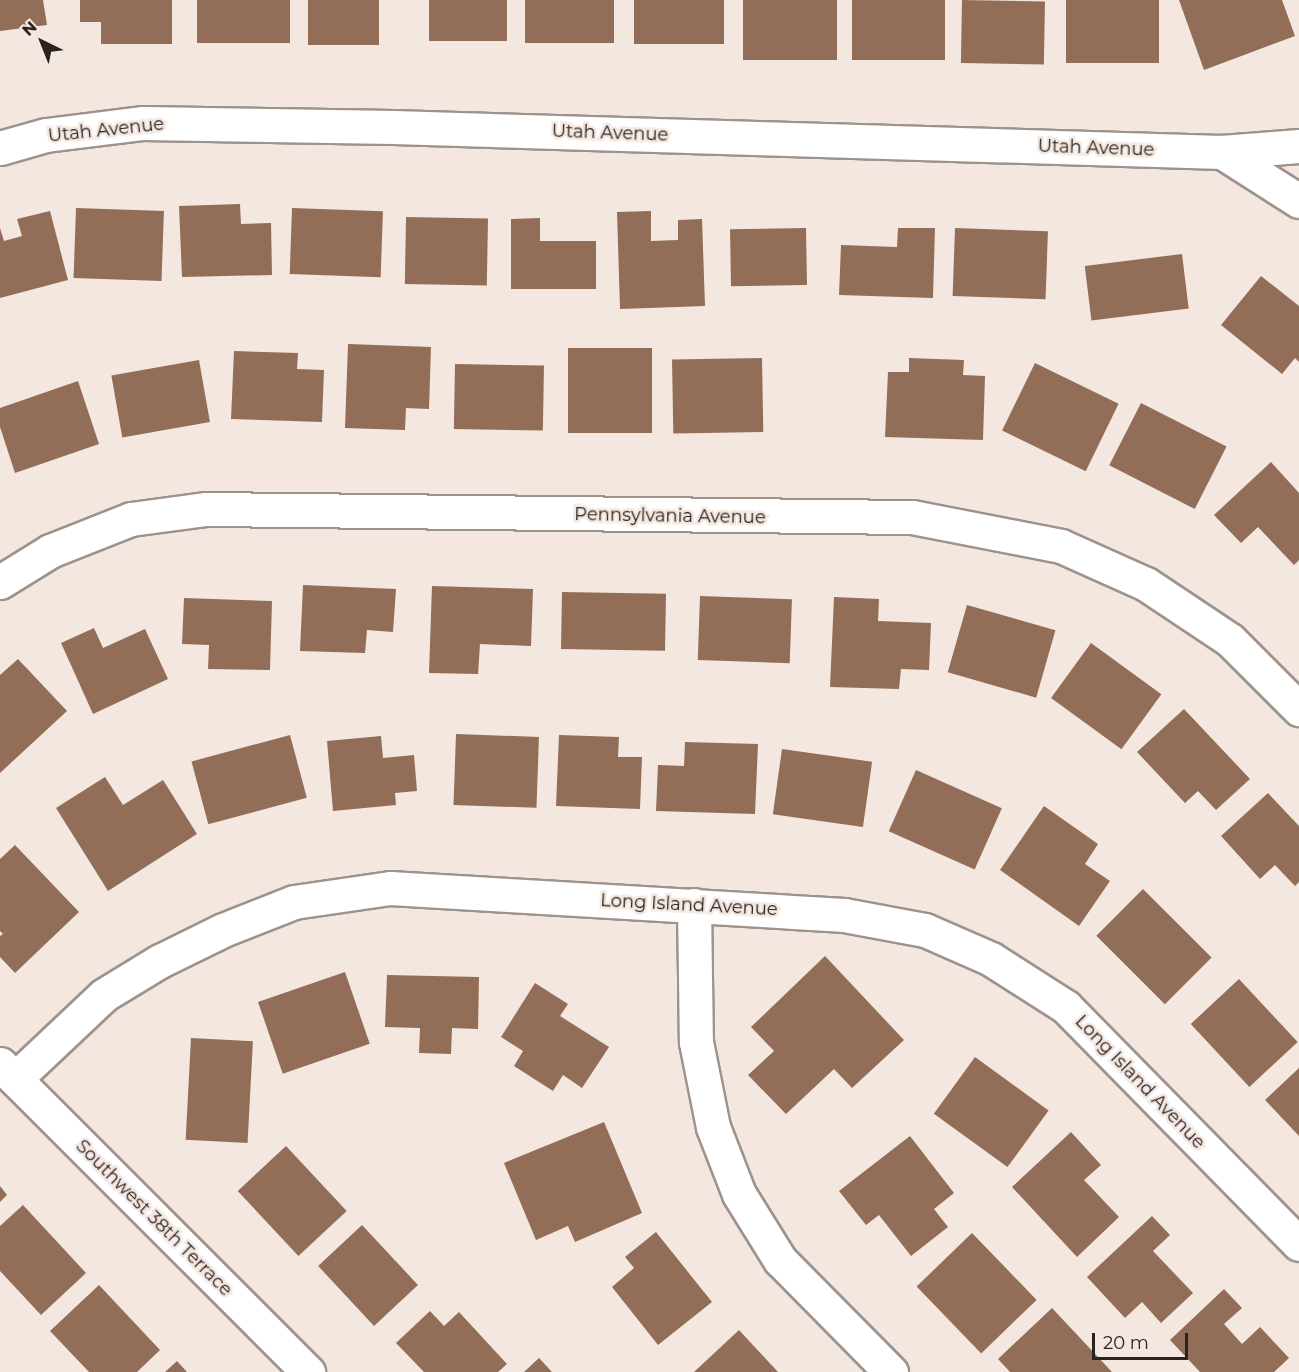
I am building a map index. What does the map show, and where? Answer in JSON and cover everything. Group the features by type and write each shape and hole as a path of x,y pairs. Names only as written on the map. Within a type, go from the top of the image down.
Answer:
{"street":[{"name":"Utah Avenue","path":"0,148 46,135 143,123 417,128 1222,152 1299,146"},
{"path":"1222,152 1299,201"},
{"name":"Pennsylvania Avenue","path":"0,582 50,551 131,519 206,509 912,517 1061,546 1146,584 1230,640 1299,710"},
{"name":"Long Island Avenue","path":"7,1071 104,995 160,961 223,930 294,902 390,888 694,904 844,915 925,930 991,959 1066,1007 1299,1244"},
{"path":"694,904 696,1042 713,1127 740,1194 780,1260 891,1372"},
{"name":"Southwest 38th Terrace","path":"7,1071 308,1372"}],"building":[{"path":"0,0 43,0 47,25 0,31"},
{"path":"80,0 172,0 172,44 101,44 101,22 80,22"},
{"path":"197,0 290,0 290,43 197,43"},
{"path":"308,0 379,0 379,45 308,45"},
{"path":"429,0 507,0 507,41 429,41"},
{"path":"525,0 614,0 614,43 525,43"},
{"path":"634,0 724,0 724,44 634,44"},
{"path":"743,0 837,0 837,60 743,60"},
{"path":"852,0 945,0 945,60 852,60"},
{"path":"962,0 1045,1 1044,64 961,63"},
{"path":"1066,0 1159,0 1159,63 1066,63"},
{"path":"1179,0 1282,0 1295,36 1204,70"},
{"path":"240,204 241,224 271,223 272,275 182,277 179,206"},
{"path":"76,208 164,211 162,281 74,278"},
{"path":"292,208 383,211 381,277 290,274"},
{"path":"50,211 68,280 0,298 0,228 4,241 22,236 17,219"},
{"path":"651,211 651,241 678,240 678,220 702,219 705,306 620,309 617,212"},
{"path":"406,217 488,218 487,285 405,284"},
{"path":"540,218 540,241 596,241 596,289 511,289 511,219"},
{"path":"806,228 807,285 731,286 730,229"},
{"path":"898,228 935,228 933,298 839,295 841,245 897,247"},
{"path":"955,228 1048,231 1046,299 953,296"},
{"path":"1182,254 1189,309 1091,321 1085,266"},
{"path":"1261,276 1299,306 1299,362 1295,358 1282,374 1221,325"},
{"path":"348,344 431,347 429,409 406,408 405,430 345,428"},
{"path":"568,348 652,348 652,433 568,433"},
{"path":"234,351 298,353 297,369 324,370 322,422 231,419"},
{"path":"762,358 763,432 673,434 672,360"},
{"path":"909,358 964,360 963,375 985,376 983,440 885,437 888,372 909,372"},
{"path":"199,360 210,422 122,437 111,375"},
{"path":"1035,363 1119,404 1086,471 1002,430"},
{"path":"455,364 544,366 543,431 454,429"},
{"path":"78,381 99,444 15,473 0,427 0,408"},
{"path":"1141,403 1227,447 1195,509 1109,465"},
{"path":"1271,462 1299,493 1299,560 1294,565 1258,527 1241,543 1214,515"},
{"path":"303,585 396,589 393,632 367,630 365,653 300,651"},
{"path":"432,586 533,589 531,646 480,644 478,674 429,673"},
{"path":"562,592 666,594 665,651 561,649"},
{"path":"700,596 792,599 790,663 698,660"},
{"path":"834,597 879,599 878,621 931,623 929,670 901,669 899,689 830,687"},
{"path":"184,598 272,601 270,670 208,669 209,645 182,644"},
{"path":"967,605 1055,630 1036,698 948,672"},
{"path":"94,628 103,648 145,629 168,679 93,714 61,643"},
{"path":"1091,643 1161,694 1121,749 1051,698"},
{"path":"18,659 67,711 0,773 0,675"},
{"path":"1184,709 1250,779 1216,810 1198,791 1185,803 1137,752"},
{"path":"456,734 539,737 536,808 454,805"},
{"path":"290,735 307,798 208,824 191,761"},
{"path":"559,735 619,737 618,757 642,757 640,809 556,806"},
{"path":"381,736 383,758 414,755 417,791 395,793 396,805 333,811 327,741"},
{"path":"685,742 758,744 755,814 656,811 658,765 684,766"},
{"path":"782,749 872,762 863,827 773,814"},
{"path":"916,770 1002,808 975,869 889,831"},
{"path":"105,777 123,805 163,780 197,834 108,891 56,808"},
{"path":"1268,793 1299,826 1299,882 1295,886 1275,865 1260,879 1221,836"},
{"path":"1044,806 1098,844 1085,864 1110,881 1079,926 1000,870"},
{"path":"15,845 79,912 15,973 0,957 0,936 3,934 0,931 0,859"},
{"path":"1143,889 1212,958 1165,1004 1096,936"},
{"path":"825,956 904,1040 852,1088 834,1069 786,1114 748,1075 774,1051 751,1027"},
{"path":"345,972 370,1044 283,1074 258,1002"},
{"path":"387,975 479,977 478,1029 452,1028 451,1054 419,1053 420,1028 385,1027"},
{"path":"1239,979 1298,1042 1249,1087 1191,1024"},
{"path":"535,983 568,1004 560,1016 609,1047 582,1088 563,1075 553,1091 514,1066 523,1051 501,1037"},
{"path":"191,1038 253,1041 248,1143 186,1140"},
{"path":"975,1057 1049,1110 1007,1167 934,1114"},
{"path":"1299,1068 1299,1136 1265,1100"},
{"path":"604,1122 642,1213 575,1242 568,1226 536,1240 504,1163"},
{"path":"1071,1132 1101,1165 1084,1180 1119,1217 1077,1257 1012,1187"},
{"path":"910,1136 954,1193 934,1209 948,1227 911,1256 879,1215 866,1225 839,1191"},
{"path":"286,1146 347,1211 298,1256 238,1191"},
{"path":"0,1186 7,1195 0,1202"},
{"path":"23,1205 86,1273 41,1315 0,1271 0,1226"},
{"path":"1152,1216 1170,1235 1153,1251 1193,1293 1161,1323 1142,1302 1125,1318 1087,1277"},
{"path":"362,1225 418,1285 374,1326 318,1266"},
{"path":"656,1232 712,1302 658,1345 612,1287 634,1268 625,1257"},
{"path":"972,1233 1037,1300 981,1353 917,1286"},
{"path":"99,1285 160,1350 137,1372 89,1372 50,1331"},
{"path":"1224,1289 1242,1308 1224,1324 1242,1344 1260,1327 1289,1358 1274,1372 1200,1372 1170,1340"},
{"path":"1052,1308 1112,1372 1010,1372 998,1359"},
{"path":"430,1311 444,1326 459,1312 507,1364 498,1372 424,1372 396,1343"},
{"path":"739,1330 778,1372 694,1372"},
{"path":"539,1358 552,1372 524,1372"},
{"path":"177,1361 187,1372 165,1372"}]}
